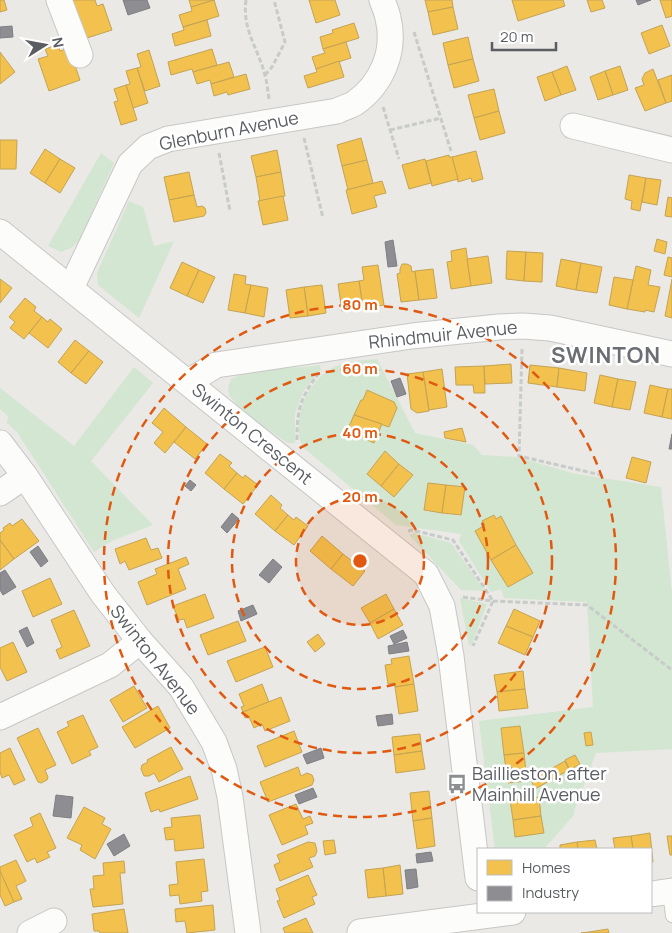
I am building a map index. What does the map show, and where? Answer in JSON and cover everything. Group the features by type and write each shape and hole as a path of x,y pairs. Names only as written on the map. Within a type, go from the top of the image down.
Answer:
{"street":[{"path":"60,0 80,55"},
{"name":"Glenburn Avenue","path":"71,288 130,164 148,147 158,142 215,131 337,111 354,104 383,73 388,60 390,44 388,19 382,0"},
{"path":"573,126 672,150"},
{"name":"Swinton Crescent","path":"0,232 426,574 442,606 477,870"},
{"name":"Rhindmuir Avenue","path":"188,382 216,366 412,336 499,327 550,328 672,354"},
{"name":"Swinton Avenue","path":"0,443 25,476 103,594 140,641 181,687 214,742 230,797 248,933"},
{"path":"0,493 25,476"},
{"path":"0,716 110,666 140,641"},
{"path":"360,932 484,920 509,913"},
{"path":"30,933 54,921"}],"path":[{"path":"246,0 246,24 265,75 273,122"},
{"path":"265,75 272,67 286,42 274,0"},
{"path":"412,28 451,151"},
{"path":"371,88 380,97 399,159"},
{"path":"300,117 323,218"},
{"path":"390,130 441,118"},
{"path":"215,131 230,211"},
{"path":"523,326 519,456 602,475 601,478"},
{"path":"303,475 297,442 297,414 305,392 319,373 334,361 340,348"},
{"path":"384,540 412,530 453,540 493,601"},
{"path":"436,592 493,601 587,605 672,670"},
{"path":"450,656 468,651 473,646 493,601"}],"green space":[{"path":"101,153 114,163 79,241 71,248 61,252 48,246"},
{"path":"129,201 143,207 154,246 174,241 139,318 98,285 97,273"},
{"path":"377,359 415,433 473,445 482,455 516,457 576,474 661,487 672,594 672,749 596,753 574,815 545,848 495,848 479,721 593,707 587,602 504,598 501,589 491,592 459,541 461,534 396,525 304,448 300,439 299,423 302,405 306,396 323,374 339,365","holes":["385,451 413,475 394,497 367,473","428,483 465,487 460,516 424,511","493,515 496,519 501,516 516,545 491,560 475,531 485,525 483,521","520,726 527,780 508,783 501,728","538,797 543,833 515,837 510,800"]},
{"path":"320,365 321,369 303,392 295,414 295,443 288,443 256,420 239,407 229,394 228,388 231,379 241,375 263,370"},
{"path":"134,367 153,383 91,461 153,525 112,541 94,552 17,432 7,423 8,416 0,409 0,388 74,446"},
{"path":"414,533 451,543 485,591 461,590 409,535"},
{"path":"460,598 487,604 472,644 469,646"}],"building: Homes":[{"path":"0,0 4,0 7,10 0,12"},
{"path":"64,0 95,0 97,6 103,4 112,30 87,38"},
{"path":"189,0 215,0 191,7"},
{"path":"214,0 219,16 183,27 179,15 192,11 191,7"},
{"path":"309,0 335,0 340,15 316,23"},
{"path":"425,0 452,0 453,7 428,12"},
{"path":"512,0 563,0 565,6 518,21"},
{"path":"587,0 602,0 605,8 591,12"},
{"path":"660,0 672,0 672,16 666,18"},
{"path":"453,7 458,29 433,35 428,12"},
{"path":"207,20 211,36 175,46 172,34 184,30 183,27"},
{"path":"354,23 359,38 323,49 320,37 333,33 332,30"},
{"path":"662,25 670,46 649,54 641,33"},
{"path":"468,37 473,59 448,65 443,43"},
{"path":"346,42 351,58 316,69 312,57 325,53 323,49"},
{"path":"58,45 60,51 69,48 80,80 49,91 38,59 48,56 45,49"},
{"path":"212,49 217,65 193,72 192,69 171,75 168,62"},
{"path":"149,50 160,86 145,91 137,68 141,67 137,54"},
{"path":"0,52 15,72 0,84"},
{"path":"473,59 479,81 454,88 448,65"},
{"path":"339,61 344,77 308,88 304,76 317,72 316,69"},
{"path":"229,62 234,77 211,84 210,80 197,84 193,72"},
{"path":"567,66 576,90 561,95 552,72"},
{"path":"620,66 628,90 613,95 605,71"},
{"path":"137,68 148,103 133,108 126,85 130,84 126,71"},
{"path":"653,69 666,103 645,111 635,88 644,85 642,79 645,73"},
{"path":"605,71 613,95 598,100 590,77"},
{"path":"552,72 561,95 545,101 537,77"},
{"path":"246,74 250,89 228,95 227,92 214,96 211,84"},
{"path":"672,75 672,101 666,103 658,80"},
{"path":"126,85 137,120 121,125 114,102 118,101 114,89"},
{"path":"494,89 499,111 474,118 468,95"},
{"path":"499,111 505,133 480,140 474,118"},
{"path":"361,138 367,160 342,166 337,145"},
{"path":"0,140 17,140 16,169 0,169"},
{"path":"45,149 60,159 45,183 30,173"},
{"path":"277,150 281,172 256,177 251,156"},
{"path":"476,151 483,179 472,182 471,178 458,182 452,157"},
{"path":"449,155 449,157 452,157 458,179 432,186 426,161"},
{"path":"60,159 75,168 60,193 45,183"},
{"path":"425,159 431,183 409,189 402,165"},
{"path":"367,160 373,183 348,190 342,166"},
{"path":"189,172 194,195 169,200 164,177"},
{"path":"281,172 285,196 260,201 256,177"},
{"path":"629,175 646,178 640,211 631,209 632,201 625,199"},
{"path":"646,178 661,180 657,205 642,202"},
{"path":"382,181 386,193 374,196 377,207 352,214 346,190"},
{"path":"194,195 197,207 202,206 205,208 206,213 204,216 174,222 169,200"},
{"path":"283,196 288,220 263,225 258,201"},
{"path":"668,197 672,198 672,217 665,216"},
{"path":"657,239 667,242 665,254 654,251"},
{"path":"466,248 471,286 451,289 447,262 452,261 451,251"},
{"path":"507,251 526,252 524,281 506,279"},
{"path":"526,252 543,253 542,282 524,281"},
{"path":"488,256 492,283 471,286 467,259"},
{"path":"668,257 672,258 672,277 664,275"},
{"path":"561,259 581,263 576,290 556,286"},
{"path":"182,262 199,270 187,296 170,288"},
{"path":"581,263 602,267 597,293 576,290"},
{"path":"402,264 411,266 412,272 415,271 419,300 401,302 397,274 400,273"},
{"path":"378,265 384,305 363,308 359,281 364,280 362,267"},
{"path":"636,266 651,270 648,285 660,287 654,312 627,309"},
{"path":"433,269 437,298 419,300 415,271"},
{"path":"199,270 215,277 203,303 187,296"},
{"path":"234,274 246,276 245,284 251,285 245,313 228,310"},
{"path":"614,277 633,280 627,309 609,305"},
{"path":"0,279 12,288 0,303"},
{"path":"672,279 672,318 665,316"},
{"path":"359,281 363,308 342,311 338,284"},
{"path":"251,285 268,288 264,317 245,313"},
{"path":"322,285 326,313 308,316 304,287"},
{"path":"304,287 308,316 290,318 286,290"},
{"path":"25,298 36,307 34,311 42,317 24,339 10,328 15,322 9,317"},
{"path":"42,317 48,322 50,319 62,329 48,348 29,333"},
{"path":"75,340 89,351 71,373 58,362"},
{"path":"89,351 103,362 86,384 71,373"},
{"path":"511,364 512,383 485,384 484,366"},
{"path":"530,365 559,368 557,387 528,383"},
{"path":"484,366 485,393 474,393 473,385 456,385 455,367"},
{"path":"559,368 587,373 585,391 557,387"},
{"path":"442,369 447,407 429,410 423,372"},
{"path":"423,372 429,411 417,413 411,409 407,374"},
{"path":"600,375 618,379 612,407 594,403"},
{"path":"618,379 636,382 630,410 612,407"},
{"path":"650,385 668,389 662,417 644,413"},
{"path":"668,389 672,389 672,419 662,417"},
{"path":"367,390 394,402 397,408 389,427 354,415"},
{"path":"164,408 186,427 165,453 154,443 163,432 152,423"},
{"path":"354,415 382,424 374,443 347,431"},
{"path":"186,427 207,444 195,459 174,442"},
{"path":"462,428 466,442 445,438 444,432"},
{"path":"385,451 399,464 381,486 367,474"},
{"path":"220,454 232,463 229,466 237,473 224,489 205,473"},
{"path":"632,457 651,462 646,483 626,478"},
{"path":"399,464 413,475 394,497 381,486"},
{"path":"237,473 243,478 245,475 258,485 243,504 224,489"},
{"path":"428,483 446,485 442,513 424,510"},
{"path":"446,485 465,487 461,515 442,513"},
{"path":"271,495 282,505 280,508 288,515 275,531 255,514"},
{"path":"288,515 294,520 296,517 308,526 294,545 275,531"},
{"path":"494,515 496,519 501,516 516,545 491,560 475,531 485,525 482,521"},
{"path":"22,519 39,541 14,559 0,540 0,533 10,523 12,526"},
{"path":"322,536 343,554 331,569 310,551"},
{"path":"146,538 151,550 158,548 162,558 129,570 125,561 120,564 115,549"},
{"path":"0,540 14,559 0,570"},
{"path":"516,545 533,573 508,587 491,560"},
{"path":"343,554 365,571 353,586 331,569"},
{"path":"186,557 189,564 178,569 186,589 147,605 138,582 157,574 155,569"},
{"path":"50,578 62,604 33,617 22,591"},
{"path":"205,594 214,618 187,628 184,619 179,620 173,606"},
{"path":"386,594 394,609 370,623 361,608"},
{"path":"394,609 403,625 378,639 370,623"},
{"path":"514,609 540,621 533,637 506,626"},
{"path":"74,610 90,646 60,659 56,650 62,647 51,620"},
{"path":"238,621 246,641 208,655 200,635"},
{"path":"506,626 533,637 525,655 498,643"},
{"path":"318,634 325,644 315,652 307,642"},
{"path":"13,642 27,672 7,681 0,667 0,648"},
{"path":"265,647 273,667 236,682 227,661"},
{"path":"409,656 414,684 395,687 394,683 388,684 385,665 392,664 391,659"},
{"path":"523,671 525,689 497,692 494,675"},
{"path":"262,684 269,702 243,712 241,707 244,706 239,694"},
{"path":"414,684 418,711 399,714 395,687"},
{"path":"134,686 147,708 123,722 110,700"},
{"path":"525,689 528,708 499,711 497,692"},
{"path":"281,697 290,721 265,731 262,724 254,728 249,717 245,718 243,712"},
{"path":"158,706 170,728 135,748 122,727"},
{"path":"83,715 98,747 89,751 91,755 72,764 57,732 69,726 67,722"},
{"path":"520,726 524,753 504,755 501,728"},
{"path":"38,728 56,765 45,770 48,777 47,780 41,783 38,782 17,738"},
{"path":"294,731 302,752 265,767 257,746"},
{"path":"591,732 593,745 586,746 584,733"},
{"path":"420,734 422,751 394,755 392,737"},
{"path":"171,747 183,769 159,782 154,773 144,776 141,769 142,765 148,762 147,760"},
{"path":"10,748 25,780 14,785 9,775 2,778 0,772 0,753"},
{"path":"422,751 425,769 396,773 394,755"},
{"path":"524,753 527,781 508,783 504,755"},
{"path":"575,755 580,764 570,770 565,760"},
{"path":"565,761 569,770 535,789 531,780"},
{"path":"298,767 301,776 307,773 312,775 314,780 312,785 268,802 260,782"},
{"path":"190,776 198,799 160,812 159,809 151,812 145,793"},
{"path":"429,791 432,818 413,821 410,793"},
{"path":"539,797 541,816 513,820 510,800"},
{"path":"296,804 303,819 310,816 313,823 305,826 308,834 282,845 269,815"},
{"path":"84,807 105,818 102,824 111,829 95,859 80,850 82,845 67,838"},
{"path":"40,813 56,848 47,852 50,857 37,863 35,858 27,862 14,835 33,826 30,818"},
{"path":"200,815 204,848 175,851 174,839 166,840 164,828 172,827 171,818"},
{"path":"541,816 544,833 515,837 513,820"},
{"path":"432,818 435,846 417,849 413,821"},
{"path":"650,833 652,848 633,848 631,836"},
{"path":"631,836 633,848 615,848 613,838"},
{"path":"667,836 672,836 672,855 670,855"},
{"path":"334,840 336,853 325,855 323,841"},
{"path":"595,840 597,848 578,848 577,842"},
{"path":"308,842 315,843 317,851 315,856 309,858 313,867 280,881 274,865 280,862 277,855"},
{"path":"577,842 578,848 560,848 560,845"},
{"path":"204,859 208,891 201,892 202,901 180,904 179,895 170,896 169,885 178,884 176,862"},
{"path":"16,860 26,881 16,886 22,899 14,902 0,872 0,867"},
{"path":"124,861 125,873 120,873 123,904 93,907 90,889 94,889 93,876 104,875 103,863"},
{"path":"400,865 403,894 386,896 383,868"},
{"path":"383,868 386,896 368,898 365,870"},
{"path":"0,871 14,902 5,906 0,895"},
{"path":"308,875 317,895 312,897 315,904 284,918 277,901 280,900 276,889"},
{"path":"213,905 215,930 187,933 185,921 176,922 175,909"},
{"path":"124,909 128,933 100,933 99,931 94,931 92,914"},
{"path":"306,918 313,933 285,933 283,928"},
{"path":"608,929 609,933 581,933 589,932"}],"building: Industry":[{"path":"123,0 147,0 150,8 128,15"},
{"path":"636,0 651,0 638,5"},
{"path":"12,26 13,37 0,38 0,27"},
{"path":"393,240 397,266 388,267 385,242"},
{"path":"400,378 406,394 397,397 391,381"},
{"path":"672,434 672,449 669,449"},
{"path":"190,480 196,485 191,491 185,486"},
{"path":"232,513 239,519 227,533 221,527"},
{"path":"38,546 48,561 41,567 30,552"},
{"path":"273,559 282,567 269,583 259,575"},
{"path":"5,570 16,587 3,595 0,590 0,573"},
{"path":"253,605 257,614 241,621 238,611"},
{"path":"27,627 34,643 27,647 19,631"},
{"path":"403,630 407,638 394,644 390,636"},
{"path":"407,642 409,651 389,654 388,646"},
{"path":"392,714 393,724 378,726 376,716"},
{"path":"321,748 324,758 307,764 303,755"},
{"path":"313,788 317,797 299,804 295,795"},
{"path":"56,795 73,797 71,818 53,816"},
{"path":"124,834 130,846 114,856 107,844"},
{"path":"431,852 433,861 417,863 416,854"},
{"path":"416,869 418,887 407,889 405,870"}],"place":[{"name":"Baillieston, after Mainhill Avenue","path":"457,784"}],"district":[{"name":"SWINTON","path":"606,355"}]}
